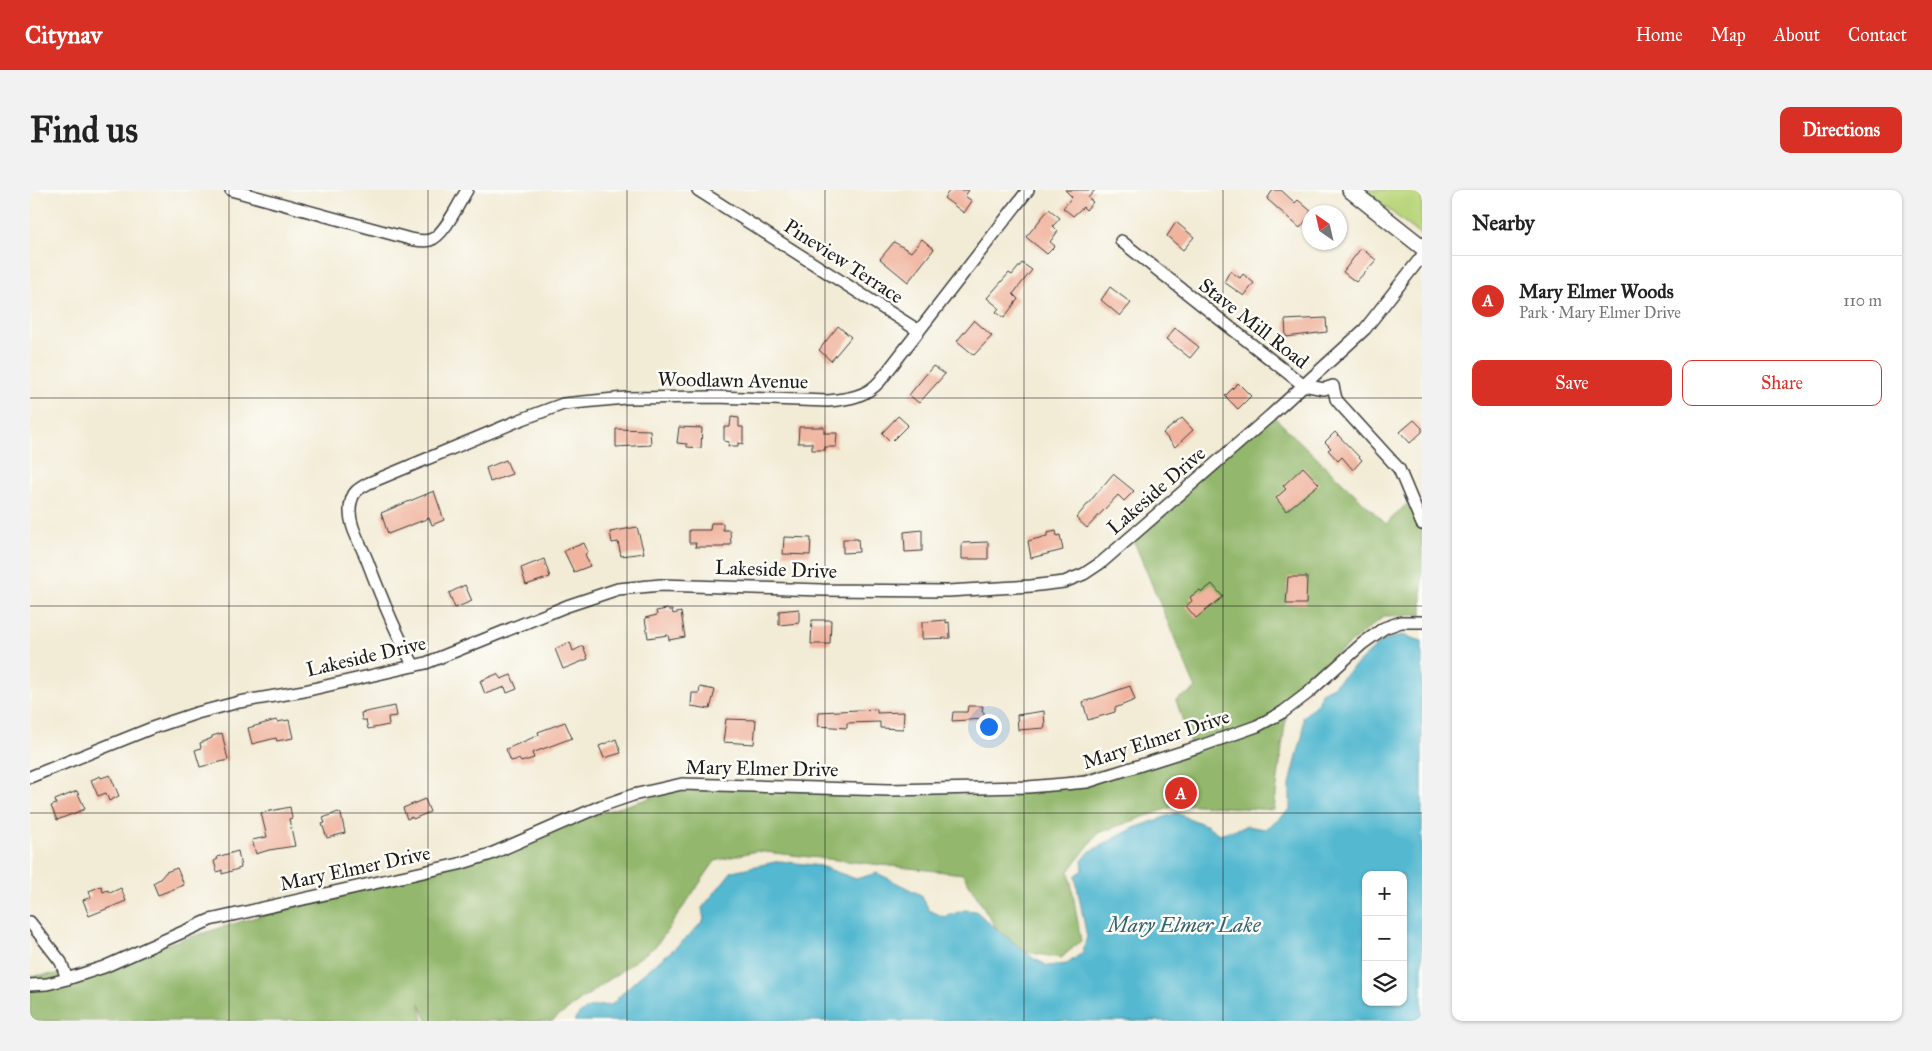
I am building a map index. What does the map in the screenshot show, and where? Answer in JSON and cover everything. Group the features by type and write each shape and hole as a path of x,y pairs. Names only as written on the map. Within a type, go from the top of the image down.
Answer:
{"main road":[{"path":"1350,190 1422,247"}],"street":[{"path":"231,190 410,239 431,240 442,231 467,190"},
{"name":"Pineview Terrace","path":"698,190 919,331"},
{"name":"Woodlawn Avenue","path":"414,666 384,606 351,520 351,502 354,493 378,479 563,404 626,398 717,397 828,401 857,396 874,387 1028,190"},
{"name":"Stave Mill Road","path":"1121,241 1303,385 1324,389 1333,386 1336,398 1340,404 1399,468 1422,524"},
{"name":"Lakeside Drive","path":"30,777 152,728 197,713 239,702 304,691 426,663 618,589 637,586 700,585 822,590 948,591 1032,586 1064,582 1084,574 1102,562 1168,506 1365,329 1422,256"},
{"name":"Mary Elmer Drive","path":"30,985 46,984 67,979 119,961 146,947 210,920 459,864 490,854 600,806 633,795 670,786 697,783 791,788 889,790 1028,787 1087,782 1257,726 1283,712 1308,693 1362,644 1384,628 1401,622 1422,622"},
{"path":"30,922 61,962 67,979"}],"green space":[{"path":"1364,190 1422,190 1422,236"},
{"path":"1270,413 1386,524 1413,498 1422,521 1422,615 1384,616 1289,693 1274,810 1181,804 1098,833 1069,871 1081,941 1061,958 1009,949 963,874 756,851 715,861 657,945 552,1021 427,1021 420,1003 423,1021 295,1021 290,1019 286,1021 30,1021 30,976 71,973 687,787 1013,790 1192,750 1176,700 1196,689 1132,537"}],"water":[{"name":"Mary Elmer Lake","path":"1402,635 1422,641 1422,1021 574,1021 585,1010 611,1005 636,980 688,936 704,920 702,908 732,871 780,861 820,866 856,879 877,873 921,895 929,910 944,917 965,910 976,911 1033,958 1048,966 1067,964 1082,953 1087,937 1075,876 1083,870 1082,861 1089,852 1134,828 1176,813 1208,826 1219,834 1247,826 1265,829 1290,810 1290,784 1303,733 1303,717 1319,701 1321,692 1333,686 1382,641"}],"building":[{"path":"950,190 969,190 965,196 972,201 964,213 944,198"},
{"path":"1065,190 1095,190 1088,198 1093,202 1086,210 1083,207 1073,216 1063,208 1072,197"},
{"path":"1273,190 1281,190 1295,203 1298,200 1304,205 1302,205 1302,225 1300,228 1267,199"},
{"path":"1049,209 1060,218 1053,226 1058,231 1050,242 1055,246 1047,254 1026,237"},
{"path":"1176,222 1194,237 1183,250 1167,236"},
{"path":"922,239 934,249 908,282 880,259 894,242 911,252"},
{"path":"1361,248 1376,260 1356,282 1343,272"},
{"path":"1022,263 1032,270 1013,294 1018,299 1004,318 996,312 999,308 987,298 1009,273 1012,275"},
{"path":"1230,271 1240,278 1243,274 1254,283 1244,296 1224,282"},
{"path":"1110,287 1131,303 1120,316 1101,300"},
{"path":"1326,318 1327,332 1286,337 1285,320"},
{"path":"974,320 992,336 974,355 957,341"},
{"path":"838,326 851,337 831,361 819,350"},
{"path":"1175,328 1199,347 1190,358 1166,339"},
{"path":"933,366 945,374 919,403 909,395"},
{"path":"1238,383 1251,396 1238,409 1225,396"},
{"path":"898,416 908,425 891,442 882,433"},
{"path":"731,417 739,418 739,427 743,427 743,444 738,443 738,446 728,446 729,442 724,441 724,427 730,427"},
{"path":"1182,418 1193,430 1175,447 1163,433"},
{"path":"1414,420 1422,428 1422,432 1410,443 1400,432"},
{"path":"679,427 702,428 701,448 687,447 687,444 677,443"},
{"path":"799,427 824,427 824,433 837,433 836,447 825,447 825,450 812,450 812,443 798,443"},
{"path":"616,429 650,430 651,445 616,447"},
{"path":"1335,432 1362,460 1353,470 1342,457 1338,461 1328,450 1331,448 1325,442"},
{"path":"506,460 512,474 490,482 486,468"},
{"path":"1303,467 1319,484 1286,511 1276,498 1286,489 1283,486"},
{"path":"1113,474 1134,491 1124,501 1118,495 1087,528 1076,518"},
{"path":"434,491 444,520 432,525 429,518 388,534 381,513"},
{"path":"711,523 723,523 723,530 730,530 731,545 724,545 724,547 695,547 696,543 689,543 689,530 710,530"},
{"path":"637,527 644,553 621,556 618,542 612,543 610,532"},
{"path":"922,530 922,551 905,552 904,532"},
{"path":"1056,531 1057,536 1060,535 1063,550 1031,558 1028,541 1047,536 1047,533"},
{"path":"784,537 811,538 810,555 783,554"},
{"path":"843,539 858,539 859,552 843,553"},
{"path":"988,542 988,559 962,559 962,543"},
{"path":"584,543 588,552 585,554 590,566 574,572 564,551"},
{"path":"544,559 550,577 526,585 521,568"},
{"path":"1288,577 1307,577 1306,604 1286,604"},
{"path":"1212,584 1223,597 1196,618 1186,606 1192,601 1190,597 1200,590 1202,592"},
{"path":"465,585 472,601 455,608 449,593"},
{"path":"799,609 799,623 779,625 779,611"},
{"path":"672,610 673,614 681,612 685,637 669,640 668,635 648,638 645,618 657,615 656,611"},
{"path":"812,620 831,620 830,644 811,644"},
{"path":"946,620 946,623 949,622 950,638 922,639 922,622"},
{"path":"570,642 573,651 583,646 588,659 563,669 555,649"},
{"path":"497,674 501,679 511,675 517,689 507,693 505,687 485,694 480,681"},
{"path":"1130,686 1135,700 1115,708 1115,712 1088,720 1083,702"},
{"path":"700,687 715,690 710,709 691,706 692,693 699,693"},
{"path":"395,706 397,716 388,717 389,725 368,729 366,720 362,720 361,713"},
{"path":"968,706 983,706 984,719 952,721 953,712 967,712"},
{"path":"877,709 877,713 904,712 903,729 880,728 880,722 847,723 847,728 818,726 819,712"},
{"path":"1044,711 1045,728 1018,730 1017,715"},
{"path":"726,719 756,720 754,744 723,742"},
{"path":"276,720 277,722 289,720 293,738 277,741 276,738 252,744 248,728"},
{"path":"565,722 572,738 532,753 534,758 521,762 519,759 511,761 506,749 539,735 538,732"},
{"path":"222,733 228,760 200,767 195,750 201,748 200,743"},
{"path":"616,739 621,753 604,758 599,746"},
{"path":"110,775 119,796 109,801 106,793 98,796 91,780 100,776 101,778"},
{"path":"77,791 85,809 57,820 51,806 56,804 55,800"},
{"path":"425,799 430,812 413,819 412,817 407,819 403,808"},
{"path":"290,807 292,818 289,819 295,846 256,854 252,840 267,837 261,813"},
{"path":"338,812 341,814 345,833 327,838 322,824 325,823 323,818"},
{"path":"238,851 241,868 222,874 222,870 217,872 214,861 218,859 217,857"},
{"path":"177,868 184,885 158,895 153,883 166,872"},
{"path":"101,886 103,892 108,890 110,893 121,888 126,901 89,916 83,900 91,897 89,891"}],"place":[{"name":"Mary Elmer Woods","path":"1181,793"}]}
